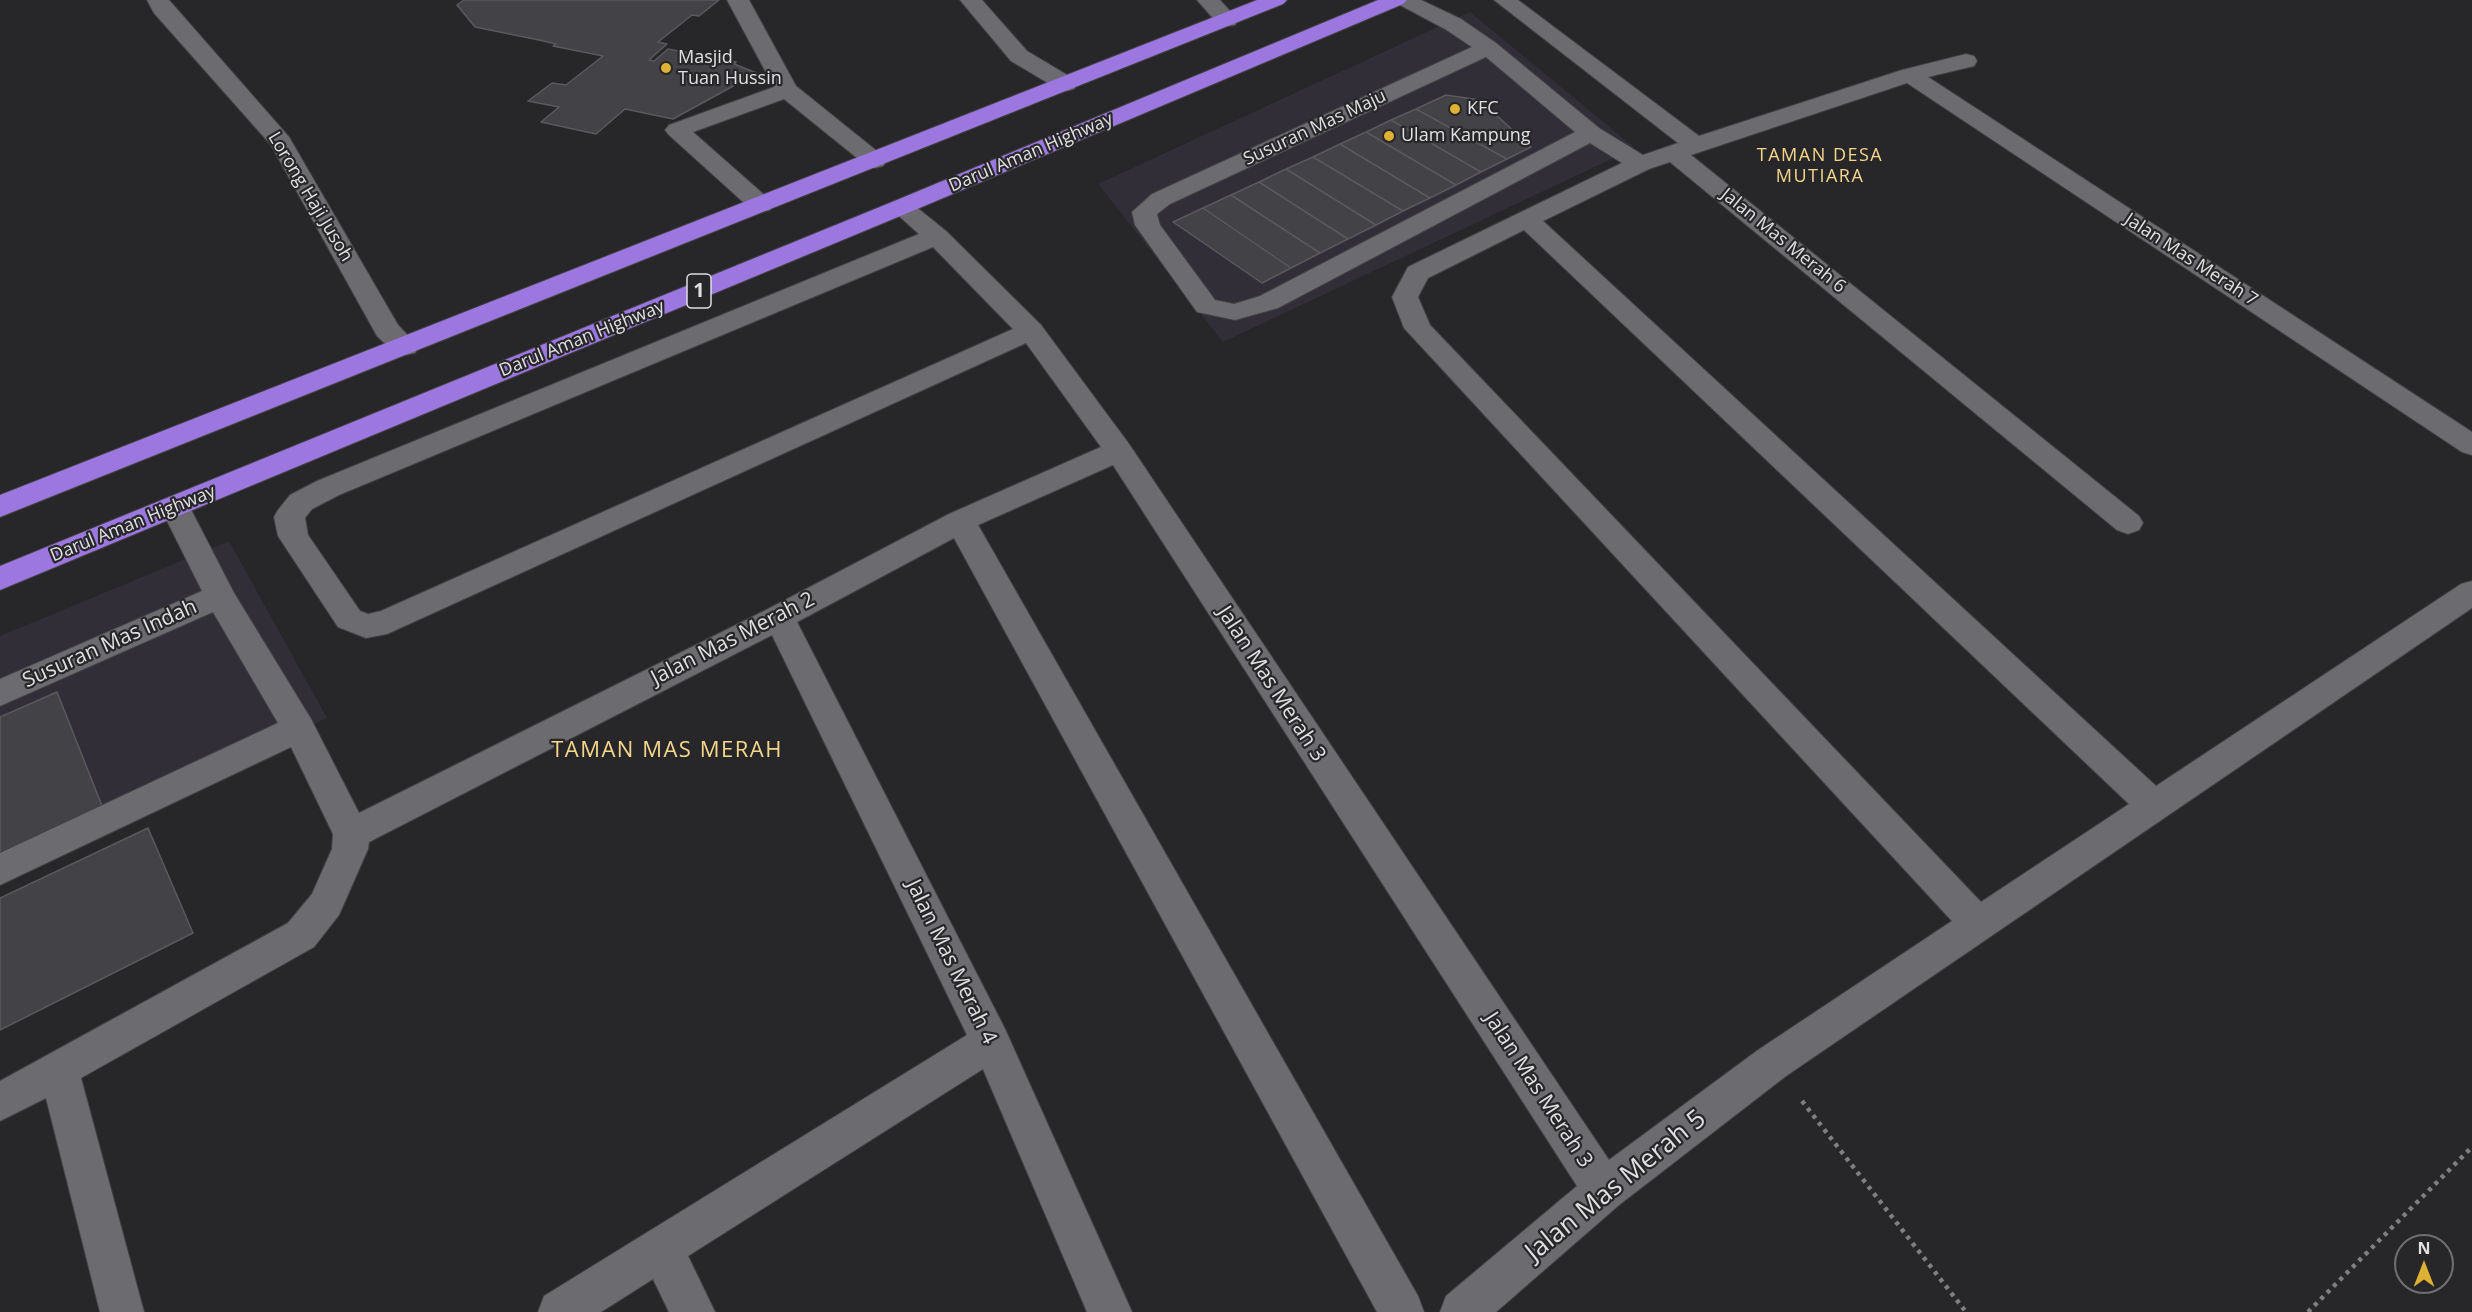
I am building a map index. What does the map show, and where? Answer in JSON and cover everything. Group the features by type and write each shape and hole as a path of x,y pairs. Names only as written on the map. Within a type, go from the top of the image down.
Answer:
{"highway":[{"path":"0,507 1276,0"},
{"name":"Darul Aman Highway","path":"0,579 1396,0"}],"street":[{"name":"Lorong Haji Jusoh","path":"158,0 162,8 281,142 387,330 405,347"},
{"path":"738,0 787,90 875,161"},
{"path":"971,0 1019,56 1066,84"},
{"path":"1208,0 1227,20"},
{"path":"1405,0 1453,24 1488,48 1591,133 1640,165"},
{"name":"Jalan Mas Merah 6","path":"1505,0 1662,121 1686,149 2128,523"},
{"name":"Susuran Mas Maju","path":"1488,48 1161,199 1144,212 1148,225 1206,306 1235,312 1269,302 1591,133"},
{"path":"1966,61 1910,75 1786,114 1640,165 1417,273 1406,297 1418,328 1978,924"},
{"name":"Jalan Mas Merah 7","path":"1910,75 2472,445"},
{"path":"761,205 677,130 787,90"},
{"name":"Jalan Mas Merah 3","path":"901,207 937,236 1031,331 1119,451 1604,1190"},
{"path":"1528,220 2154,806"},
{"path":"937,236 350,478 301,501 289,517 293,536 349,619 366,626 387,622 1031,331"},
{"name":"Jalan Mas Merah 2","path":"351,834 779,617 960,521 1119,451"},
{"path":"0,1102 302,935 326,904 350,849 351,834 299,728 220,596 175,507"},
{"path":"960,521 1402,1312"},
{"name":"Jalan Mas Merah 5","path":"1462,1312 1604,1190 1772,1063 2472,592"},
{"name":"Susuran Mas Indah","path":"0,693 220,596"},
{"name":"Jalan Mas Merah 4","path":"779,617 991,1042 1110,1312"},
{"path":"0,870 299,728"},
{"path":"560,1312 991,1042"},
{"path":"58,1071 122,1312"},
{"path":"661,1248 693,1312"}],"path":[{"path":"1772,1063 1966,1312"},
{"path":"2308,1312 2472,1147"}],"shaded area":[{"path":"1470,12 1635,148 1223,342 1098,184"},
{"path":"229,541 327,718 0,870 0,636"}],"building":[{"name":"Masjid Tuan Hussin","path":"464,0 719,0 699,16 692,15 658,42 667,44 649,60 654,61 668,49 736,62 734,64 757,73 673,119 625,109 596,134 541,122 559,107 528,101 552,83 566,85 603,56 475,27 457,5"},
{"path":"1446,95 1480,100 1531,147 1507,159 1416,109"},
{"path":"1416,109 1507,159 1481,172 1391,120"},
{"path":"1391,120 1481,172 1456,185 1366,132"},
{"path":"1366,132 1456,185 1430,198 1340,144"},
{"path":"1340,144 1430,198 1403,211 1313,157"},
{"path":"1313,157 1403,211 1376,225 1286,169"},
{"path":"1286,169 1376,225 1348,239 1259,182"},
{"path":"1259,182 1348,239 1320,253 1231,195"},
{"path":"1231,195 1320,253 1291,268 1203,208"},
{"path":"1203,208 1291,268 1262,283 1173,222"},
{"path":"57,692 106,816 0,865 0,717"},
{"path":"148,828 193,933 0,1030 0,898"}],"place":[{"name":"Masjid Tuan Hussin","path":"666,68"},
{"name":"KFC","path":"1455,109"},
{"name":"Ulam Kampung","path":"1389,136"}],"district":[{"name":"TAMAN DESA MUTIARA","path":"1820,166"},
{"name":"TAMAN MAS MERAH","path":"667,751"}]}
